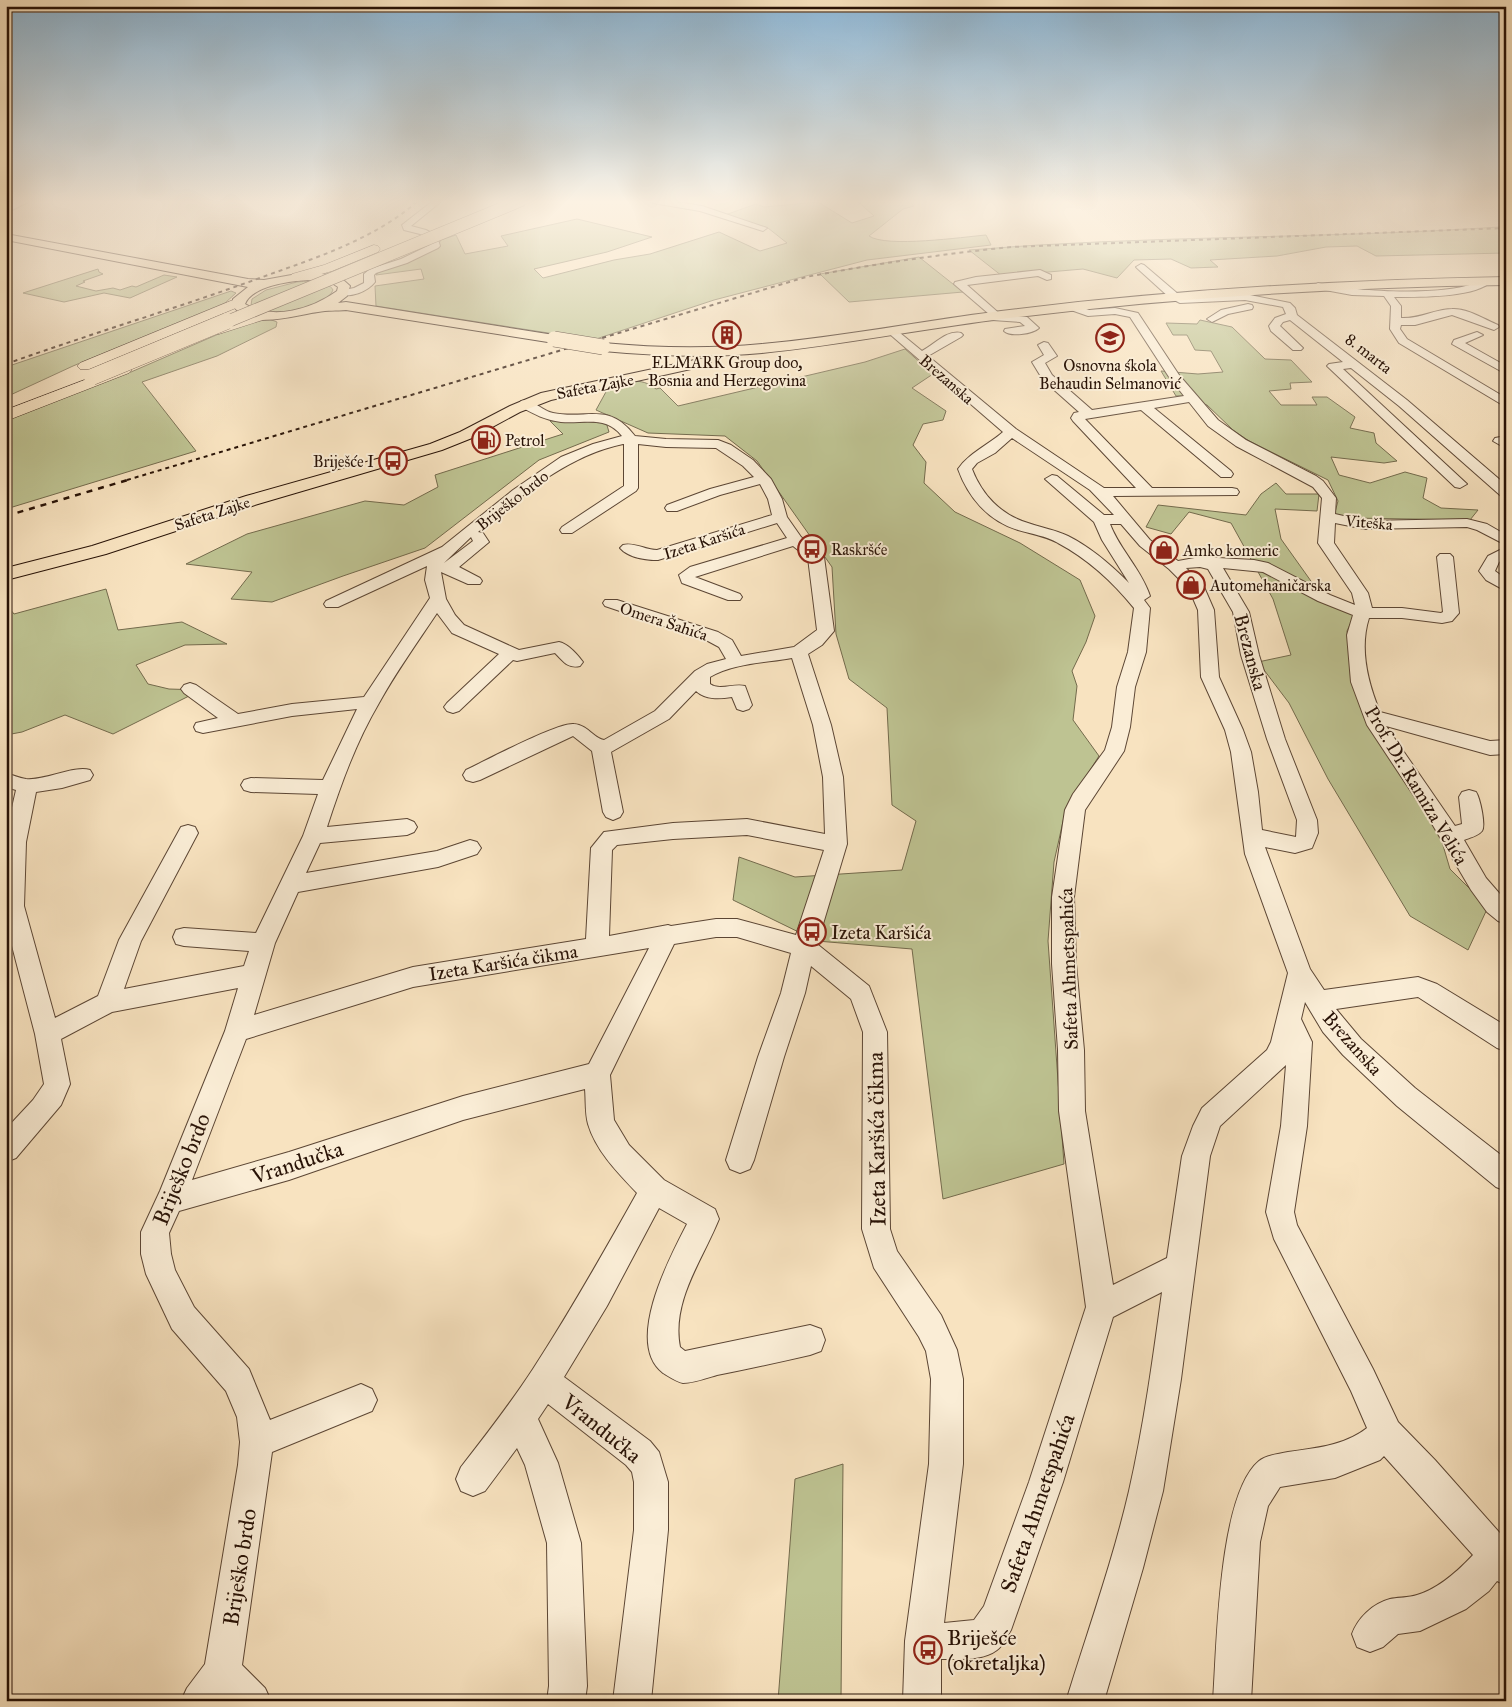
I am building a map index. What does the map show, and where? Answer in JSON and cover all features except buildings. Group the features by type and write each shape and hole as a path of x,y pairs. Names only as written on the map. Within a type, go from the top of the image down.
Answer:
{"highway":[{"path":"80,375 313,280"},
{"path":"6,402 80,375 321,280"},
{"path":"342,293 350,280"},
{"path":"6,414 80,375 243,297"},
{"path":"6,414 109,377 234,324 264,315"},
{"path":"6,402 33,389"}],"main road":[{"path":"202,280 242,288 243,310 264,315 294,314 317,308 342,293"},
{"path":"230,280 268,284"},
{"path":"243,297 268,284 286,280"},
{"path":"324,280 342,293 554,339 603,346 672,352 727,351"},
{"name":"Safeta Zajke","path":"6,574 99,550 252,500 436,447 466,435 524,404 560,392 653,374 708,360 724,355 727,351 779,346 996,315 1174,296 1318,286 1506,281"}],"street":[{"path":"342,293 365,286 370,282 370,280"},
{"path":"979,280 959,284 996,315"},
{"path":"1155,280 1174,296 1189,301 1245,297 1278,302"},
{"path":"1318,286 1331,290 1388,295 1461,289 1479,286 1487,281"},
{"path":"1388,295 1396,306 1394,329 1404,341 1506,404"},
{"path":"1212,319 1225,312 1278,302"},
{"name":"8. marta","path":"1278,302 1290,308 1292,316 1354,364 1453,446 1506,493"},
{"name":"Viteška","path":"1072,307 1088,313 1115,311 1134,315 1175,377 1213,423 1241,442 1295,469 1318,484 1329,498 1328,517 1365,525 1461,522 1474,524 1506,541"},
{"path":"1394,321 1411,323 1452,312 1463,314 1494,327"},
{"path":"1292,316 1278,320 1275,329 1297,348"},
{"path":"981,317 1023,319 1034,328 1009,331"},
{"name":"Brezanska","path":"890,330 1011,432 1101,492 1145,542 1175,566 1196,587 1206,610 1210,678 1234,730 1241,752 1256,854 1300,973 1332,1024 1352,1047 1406,1096 1506,1177"},
{"path":"919,355 932,352 944,341 956,335"},
{"path":"1477,335 1458,342 1458,344 1500,365 1506,371"},
{"path":"1044,345 1051,356 1038,362 1048,377 1088,413"},
{"path":"1354,364 1333,366 1460,484"},
{"path":"1147,491 1077,418 1081,414 1192,398"},
{"path":"524,404 548,416 587,416 612,420 624,427 631,439 631,488 567,530"},
{"path":"1144,406 1226,474"},
{"path":"1011,432 990,450 968,464 965,469 970,484 985,505 1018,525 1055,536 1078,548 1118,579 1142,608"},
{"path":"631,439 666,443 721,445 748,463 764,480 780,518 796,540 816,557 826,631 799,652 822,725 833,777 836,844 804,947 793,992 740,1160"},
{"name":"Briješko brdo","path":"442,567 448,550 564,461 615,441 631,439"},
{"path":"1422,449 1453,446"},
{"path":"672,508 715,492 764,480"},
{"path":"1052,480 1101,520 1105,534 1139,585 1143,599 1142,608"},
{"path":"1101,492 1232,492"},
{"name":"Prof. Dr. Ramiza Velića","path":"1328,517 1326,543 1360,593 1364,606 1356,626 1355,635 1360,682 1372,716 1450,836 1476,883 1488,899 1506,915"},
{"name":"Izeta Karšića","path":"628,548 645,555 658,555 780,518"},
{"path":"1101,520 1124,519"},
{"path":"1474,524 1498,522"},
{"path":"473,530 481,542 442,567 433,584 451,623 458,629 509,654 523,656 559,647 574,662"},
{"path":"734,597 688,580 687,575 696,570 796,540"},
{"path":"332,604 448,550"},
{"path":"1506,552 1493,560 1487,571 1492,577 1506,586"},
{"path":"1175,566 1203,561 1210,563 1246,564 1268,568 1324,598 1362,613 1402,613 1446,618 1451,613 1445,557"},
{"name":"Brezanska","path":"1210,563 1214,566 1241,612 1250,655 1276,739 1307,820 1308,833 1305,842 1295,845 1277,843 1252,836"},
{"path":"442,567 474,581"},
{"name":"Briješko brdo","path":"200,1701 222,1672 255,1465 256,1442 253,1417 238,1380 183,1318 160,1274 156,1254 155,1232 170,1200 237,1031 263,943 313,836 330,788 353,734 370,702 438,598"},
{"name":"Omera Šahića","path":"610,603 712,636 726,644 736,662"},
{"name":"Safeta Ahmetspahića","path":"922,1641 961,1641 985,1637 998,1617 1046,1482 1101,1307 1072,1111 1064,964 1063,897 1075,810 1080,798 1114,751 1121,727 1126,687 1137,652 1142,608"},
{"name":"Omera Šahića","path":"601,748 608,746 662,714 701,675 713,668 736,662 799,652"},
{"path":"453,707 509,654"},
{"path":"701,675 700,685 705,690 713,693 739,690 743,705"},
{"path":"190,689 234,720"},
{"path":"203,727 292,710 370,702"},
{"path":"1372,716 1490,748 1506,746"},
{"path":"473,775 559,734 572,730 580,732 594,745 601,748 613,812"},
{"path":"6,1149 42,1109 52,1096 57,1084 47,1034 13,906 17,783 62,781 82,775"},
{"path":"251,785 330,788"},
{"path":"1450,836 1473,828 1469,797"},
{"path":"313,836 407,827"},
{"path":"597,948 602,848 611,838 673,830 747,827 836,844"},
{"path":"106,1003 130,940 188,834"},
{"path":"289,885 438,859 470,848"},
{"name":"Izeta Karšića čikma","path":"237,1031 413,977 597,948 668,934 716,928 737,928 804,947 861,993 874,1032 876,1229 884,1258 930,1326 941,1350 947,1379 946,1464 922,1641 922,1701"},
{"path":"668,934 597,1074 601,1123 619,1154 654,1190 705,1219 678,1276 664,1320 665,1350 672,1361 683,1367 810,1340"},
{"path":"184,937 263,943"},
{"path":"1087,1695 1121,1584 1145,1492 1165,1391 1196,1156 1202,1135 1211,1117 1276,1058 1283,1044 1300,973"},
{"path":"47,1034 106,1003 253,975"},
{"path":"1318,1002 1418,987 1429,991 1506,1040"},
{"path":"1289,1022 1296,1031 1300,1042 1294,1126 1280,1212 1284,1229 1362,1380 1386,1434 1423,1472 1500,1562 1453,1596 1420,1612 1390,1617 1370,1634"},
{"name":"Vrandučka","path":"170,1200 289,1166 463,1108 597,1074"},
{"name":"Vrandučka","path":"632,1701 651,1530 651,1482 647,1464 638,1453 544,1381 596,1295 654,1190"},
{"path":"1101,1307 1180,1267"},
{"path":"473,1478 520,1417 544,1381"},
{"path":"256,1442 361,1400"},
{"path":"520,1417 541,1463 564,1542 568,1686 566,1701"},
{"path":"1232,1701 1243,1542 1252,1504 1260,1487 1272,1472 1335,1461 1368,1448 1386,1434"},
{"path":"222,1672 252,1701"}],"green space":[{"path":"65,280 87,280 76,286 96,291 136,287 153,280 171,280 130,298 104,293 64,302 23,293"},
{"path":"419,280 792,280 714,300 593,340 376,306 375,286"},
{"path":"826,280 947,280 963,292 849,302"},
{"path":"297,282 322,282 333,290 323,301 306,308 269,312 252,307 252,299 266,290"},
{"path":"231,291 236,293 225,303 73,366 6,397 6,367"},
{"path":"269,319 277,322 276,327 217,356 142,382 196,451 6,509 6,417 131,372 237,326"},
{"path":"1200,320 1232,327 1265,359 1291,360 1312,382 1290,383 1291,389 1269,391 1281,405 1317,405 1312,397 1327,397 1355,417 1350,428 1374,433 1376,443 1397,461 1384,463 1331,457 1339,475 1370,483 1405,472 1427,478 1423,498 1441,508 1478,510 1470,520 1350,518 1334,516 1338,501 1328,480 1249,441 1233,430 1207,405 1176,396 1161,371 1198,374 1223,372 1211,351 1195,350 1187,335 1173,335 1166,323 1197,324"},
{"path":"905,349 933,374 912,388 946,411 943,420 923,424 913,445 926,462 924,483 955,512 1020,543 1080,580 1095,616 1086,642 1072,671 1077,686 1073,720 1099,756 1066,808 1054,862 1048,941 1064,1164 943,1199 912,949 817,941 733,900 739,857 795,877 902,870 916,821 892,805 887,708 849,679 836,634 832,567 757,461 725,436 648,433 596,410 607,390 605,386 618,383 638,381 644,382 656,389 660,388 678,406 865,362"},
{"path":"583,419 606,422 609,432 539,460 425,548 272,602 231,599 252,572 186,564 247,534 365,501 404,505 438,487 435,475 563,434 550,421"},
{"path":"1276,483 1286,494 1319,494 1317,511 1275,509 1281,539 1328,605 1357,610 1347,631 1352,681 1437,825 1450,869 1488,907 1468,950 1410,916 1328,779 1289,703 1258,662 1291,655 1273,599 1231,523 1189,512 1171,534 1146,527 1158,505 1246,515 1261,494"},
{"path":"106,589 118,630 182,622 227,644 185,645 136,665 148,684 169,689 201,690 113,734 65,715 22,732 6,735 6,604 14,614"},
{"path":"843,1464 841,1701 778,1701 795,1479"}],"railway":[{"path":"6,364 255,280"},
{"path":"127,480 797,280"},
{"path":"6,516 131,479"}],"place":[{"name":"ELMARK Group doo, Bosnia and Herzegovina","path":"727,335"},
{"name":"Osnovna śkola Behaudin Selmanović","path":"1110,338"},
{"name":"Petrol","path":"486,440"},
{"name":"Briješće I","path":"393,461"},
{"name":"Raskršće","path":"812,549"},
{"name":"Amko komeric","path":"1164,550"},
{"name":"Automehaničarska","path":"1191,585"},
{"name":"Izeta Karšića","path":"812,932"},
{"name":"Briješće (okretaljka)","path":"928,1650"}]}
